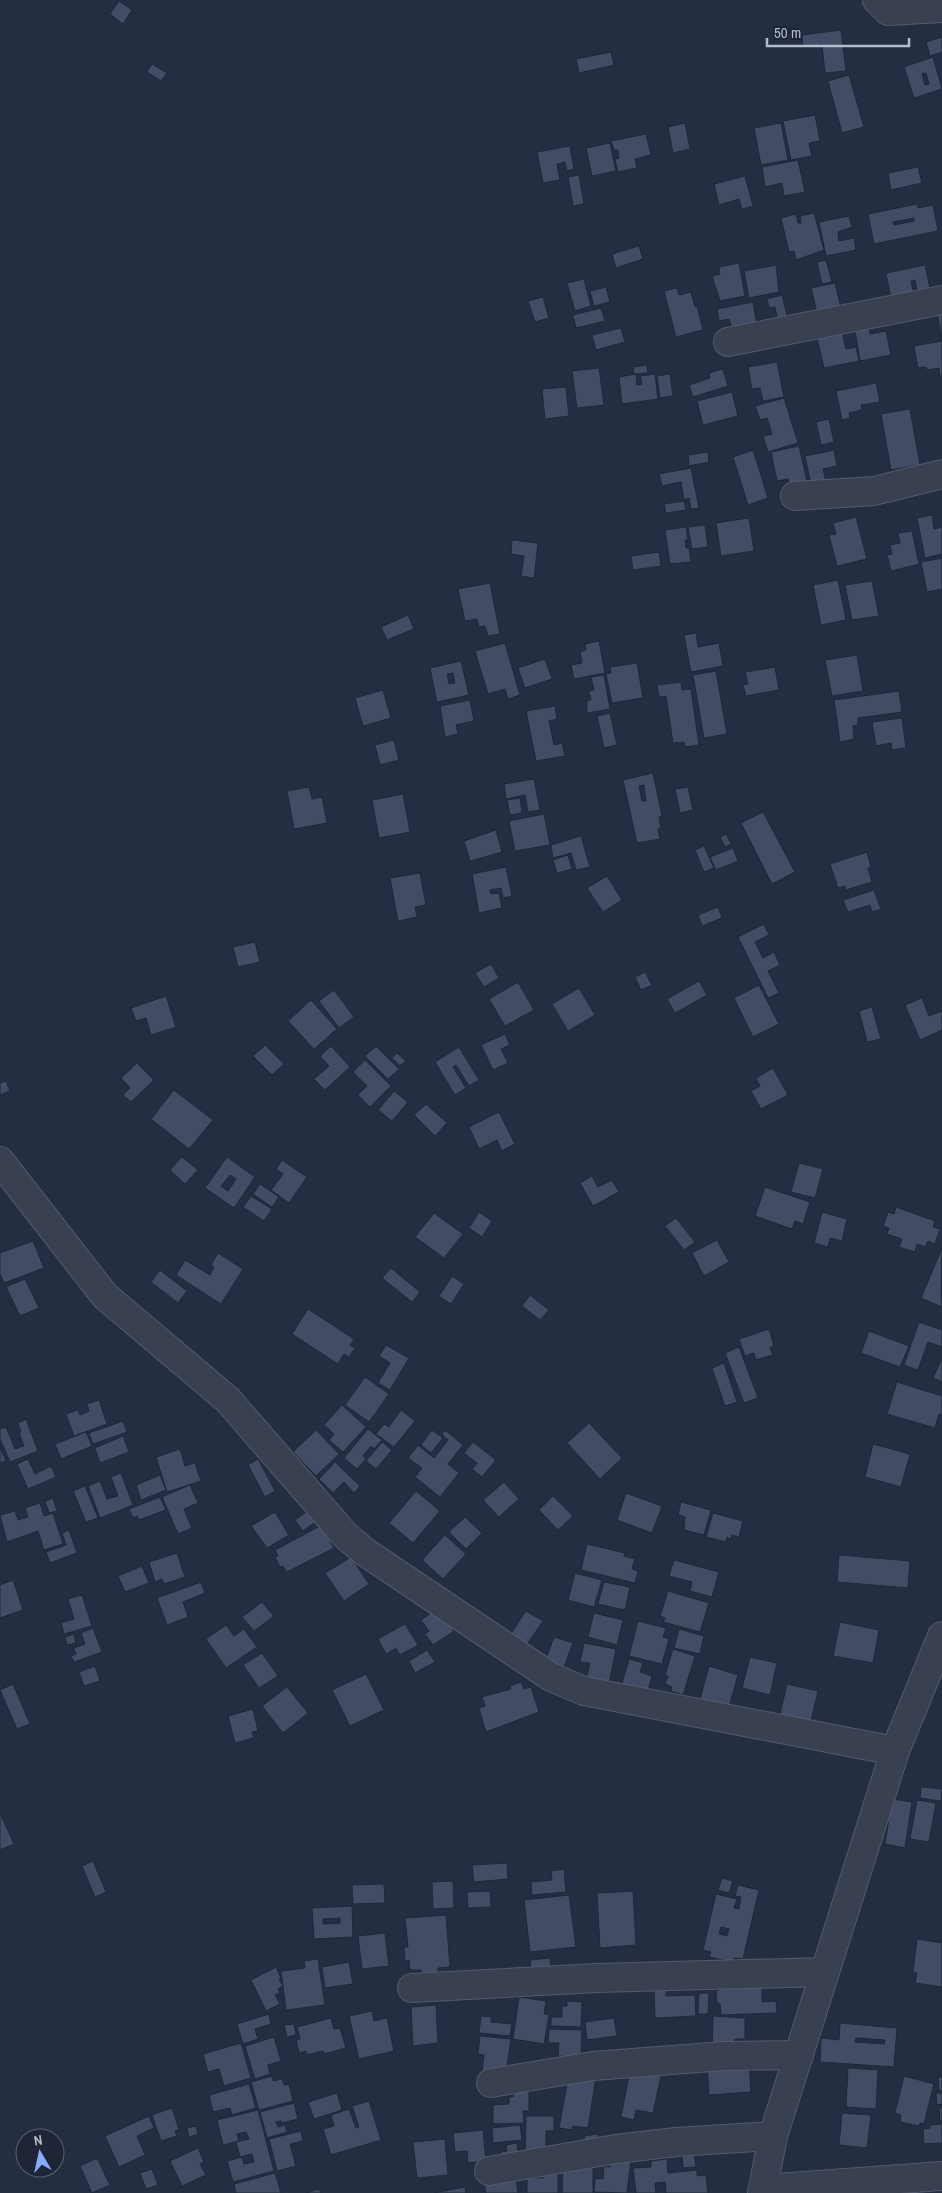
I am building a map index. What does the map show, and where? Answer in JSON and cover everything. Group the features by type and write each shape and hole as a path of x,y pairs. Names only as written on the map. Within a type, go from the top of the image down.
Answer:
{"street":[{"path":"877,0 888,11 942,8"},
{"path":"728,342 942,300"},
{"path":"795,496 874,491 942,474"},
{"path":"0,1161 105,1296 228,1400 345,1534 365,1552 551,1677 584,1691 896,1751"},
{"path":"942,1636 896,1751 773,2136 763,2191 942,2176"},
{"path":"412,1988 597,1978 825,1972"},
{"path":"491,2083 593,2066 724,2056 799,2055"},
{"path":"489,2171 616,2149 676,2142 773,2136"}],"building":[{"path":"119,1 132,10 123,24 110,14"},
{"path":"841,30 846,71 825,73 822,45 803,48 802,35"},
{"path":"942,37 942,52 930,56 926,42"},
{"path":"611,52 614,65 579,73 576,59"},
{"path":"933,57 942,89 914,98 904,67","holes":["926,73 929,84 925,85 922,74"]},
{"path":"152,64 167,73 161,81 147,72"},
{"path":"849,75 864,127 842,133 828,81"},
{"path":"815,115 820,141 809,143 812,156 791,160 783,121"},
{"path":"685,123 690,149 673,153 668,127"},
{"path":"781,123 788,160 761,165 754,128"},
{"path":"646,134 651,155 635,159 637,168 618,172 615,159 619,158 618,150 614,150 611,141"},
{"path":"610,143 616,171 592,176 586,148"},
{"path":"570,146 574,169 567,171 565,162 557,164 560,180 543,183 537,152"},
{"path":"798,160 805,192 784,196 782,183 765,187 762,167"},
{"path":"918,167 922,183 891,190 888,173"},
{"path":"579,175 584,204 573,206 568,177"},
{"path":"745,176 753,206 742,209 739,199 719,205 714,184"},
{"path":"917,204 918,208 933,205 938,231 874,244 868,214","holes":["914,218 914,221 894,225 893,222"]},
{"path":"814,213 824,250 796,260 794,251 789,252 781,218 796,214 798,223 801,223 800,216"},
{"path":"849,216 852,227 838,232 839,241 854,238 856,250 826,256 819,222"},
{"path":"639,246 643,259 616,268 612,254"},
{"path":"826,260 832,282 822,284 817,262"},
{"path":"739,263 745,296 720,301 712,276 720,274 719,267"},
{"path":"776,265 779,292 749,298 744,271"},
{"path":"925,265 932,297 919,299 915,280 911,281 915,300 892,305 886,273"},
{"path":"584,279 591,306 575,311 567,283"},
{"path":"835,283 841,308 817,313 811,288"},
{"path":"606,287 610,302 594,306 590,291"},
{"path":"677,288 679,295 691,292 695,307 697,306 703,330 676,337 664,291"},
{"path":"782,295 788,320 778,322 775,307 769,308 767,299"},
{"path":"543,297 549,318 535,322 528,301"},
{"path":"753,302 758,330 734,334 729,319 719,321 717,309"},
{"path":"942,307 942,339 936,308"},
{"path":"601,308 605,321 576,328 573,315"},
{"path":"868,322 870,334 886,331 891,355 860,361 854,325"},
{"path":"621,328 625,342 596,350 592,335"},
{"path":"842,332 846,349 856,347 859,361 824,368 816,334"},
{"path":"942,341 942,376 940,376 939,368 927,370 926,367 918,368 914,346"},
{"path":"777,362 784,397 763,401 760,388 752,389 748,367"},
{"path":"647,365 648,373 634,374 633,367"},
{"path":"599,368 604,405 577,408 572,371"},
{"path":"723,369 728,386 693,397 689,385 710,378 709,373"},
{"path":"636,374 637,385 642,384 640,376 655,374 658,399 622,404 619,377"},
{"path":"670,374 673,396 660,398 657,376"},
{"path":"876,383 880,402 861,405 862,410 849,413 850,418 842,420 836,391"},
{"path":"566,387 569,416 545,419 542,389"},
{"path":"732,392 738,416 703,425 697,401"},
{"path":"784,398 798,443 768,452 763,436 772,434 767,418 760,420 755,406"},
{"path":"910,409 920,465 891,470 881,414"},
{"path":"829,419 834,442 821,445 816,422"},
{"path":"799,446 807,481 789,485 788,479 777,481 771,452"},
{"path":"753,450 768,498 748,505 733,457"},
{"path":"834,450 837,466 823,469 827,486 812,489 805,456"},
{"path":"708,452 709,462 689,466 688,455"},
{"path":"691,468 699,508 691,509 689,498 684,500 681,482 662,486 659,474"},
{"path":"684,501 686,510 666,513 664,504"},
{"path":"932,515 934,529 942,527 942,554 925,558 917,518"},
{"path":"856,517 867,559 837,566 829,535 836,534 833,523"},
{"path":"749,518 754,551 721,556 716,523"},
{"path":"705,525 708,547 692,549 688,527"},
{"path":"686,527 688,540 685,540 686,548 689,548 691,562 670,564 665,530"},
{"path":"912,531 919,564 891,571 887,555 892,554 890,545 900,543 898,533"},
{"path":"512,540 538,543 534,578 521,576 524,556 511,554"},
{"path":"659,552 661,566 633,570 631,556"},
{"path":"942,558 942,589 927,592 921,562"},
{"path":"838,580 846,620 821,625 813,585"},
{"path":"872,581 879,616 852,620 845,585"},
{"path":"490,583 500,634 488,636 485,626 479,627 477,619 465,621 458,589"},
{"path":"408,615 414,629 387,640 381,627"},
{"path":"696,633 698,647 719,643 723,666 691,672 684,635"},
{"path":"599,641 605,673 574,679 571,665 582,663 580,652 586,650 585,644"},
{"path":"505,643 520,695 508,699 505,689 488,694 475,651"},
{"path":"857,655 863,691 832,696 825,660"},
{"path":"545,659 552,679 525,688 518,668"},
{"path":"461,661 469,695 437,702 430,668","holes":["453,673 455,683 449,684 447,674"]},
{"path":"637,663 643,698 612,703 606,674 611,673 610,667"},
{"path":"775,667 779,690 746,696 743,685 748,684 745,672"},
{"path":"716,671 727,734 704,738 693,675"},
{"path":"604,675 610,709 587,713 587,701 591,700 589,691 594,690 591,677"},
{"path":"681,682 682,690 691,689 699,745 685,747 684,742 673,743 666,696 659,697 657,685"},
{"path":"383,690 391,718 363,726 355,698"},
{"path":"899,691 902,712 858,718 858,725 853,726 854,739 840,742 834,700"},
{"path":"470,700 474,721 456,725 458,734 445,737 440,706"},
{"path":"555,706 557,719 549,721 554,745 562,743 565,756 536,761 526,711"},
{"path":"610,713 617,745 604,748 597,716"},
{"path":"902,718 906,748 892,750 891,743 876,746 872,722"},
{"path":"394,740 399,760 380,765 375,745"},
{"path":"653,773 662,816 659,817 661,829 658,829 660,839 637,843 623,780","holes":["644,785 646,801 642,801 639,786"]},
{"path":"534,779 540,810 528,812 525,795 506,799 504,784"},
{"path":"309,787 312,799 322,797 327,823 294,829 287,791"},
{"path":"688,787 693,810 680,813 675,789"},
{"path":"403,794 410,832 379,838 372,800"},
{"path":"520,798 522,813 510,815 507,800"},
{"path":"763,812 795,872 772,884 741,823"},
{"path":"544,814 550,845 515,851 509,821"},
{"path":"496,830 502,852 470,861 464,841"},
{"path":"726,834 731,844 725,847 720,837"},
{"path":"581,836 590,867 576,870 571,853 553,858 551,845"},
{"path":"704,846 714,868 704,872 695,850"},
{"path":"733,848 738,861 716,870 710,857"},
{"path":"867,852 871,867 868,868 872,882 846,890 845,886 838,888 830,864"},
{"path":"568,855 572,869 557,873 553,860"},
{"path":"506,867 512,896 503,898 501,888 490,890 491,894 499,893 502,908 479,913 472,874"},
{"path":"420,873 426,905 415,907 417,917 398,921 390,878"},
{"path":"607,876 622,900 603,912 587,888"},
{"path":"874,890 881,909 872,912 870,905 848,912 843,900"},
{"path":"718,907 722,918 702,926 698,915"},
{"path":"764,924 769,935 755,942 763,958 774,952 780,965 768,971 779,993 768,998 738,937"},
{"path":"255,942 260,962 238,967 233,947"},
{"path":"491,964 499,978 484,987 475,973"},
{"path":"645,972 652,985 641,990 635,977"},
{"path":"699,981 707,995 675,1013 667,999"},
{"path":"518,982 534,1010 505,1026 489,999"},
{"path":"759,985 779,1024 753,1037 734,998"},
{"path":"579,988 595,1015 568,1031 552,1004"},
{"path":"334,990 354,1017 339,1028 319,1001"},
{"path":"166,996 176,1027 151,1035 146,1018 136,1021 131,1008"},
{"path":"922,998 929,1016 942,1011 942,1030 920,1040 905,1005"},
{"path":"311,1000 337,1029 314,1049 288,1021"},
{"path":"872,1007 881,1039 867,1042 859,1011"},
{"path":"505,1034 510,1045 501,1049 508,1063 493,1070 481,1045"},
{"path":"265,1045 284,1064 272,1075 253,1056"},
{"path":"331,1046 350,1067 325,1090 314,1079 329,1066 320,1056"},
{"path":"376,1046 399,1069 388,1079 365,1056"},
{"path":"459,1047 479,1080 469,1086 456,1065 453,1067 466,1088 455,1095 435,1062"},
{"path":"397,1053 406,1061 400,1066 392,1058"},
{"path":"365,1060 391,1086 370,1107 358,1095 367,1086 353,1072"},
{"path":"137,1063 154,1080 131,1102 123,1095 130,1088 121,1078"},
{"path":"773,1068 788,1095 761,1109 751,1091 760,1086 756,1078"},
{"path":"6,1081 10,1091 0,1095 0,1083"},
{"path":"174,1090 213,1120 189,1149 151,1119"},
{"path":"394,1091 408,1102 392,1121 378,1110"},
{"path":"426,1104 447,1123 435,1136 414,1115"},
{"path":"499,1112 515,1144 502,1151 497,1140 479,1149 469,1127"},
{"path":"182,1157 198,1170 185,1184 170,1170"},
{"path":"227,1157 255,1177 234,1208 205,1188","holes":["230,1175 236,1179 228,1191 221,1186"]},
{"path":"282,1160 307,1177 289,1203 271,1190 283,1174 276,1169"},
{"path":"799,1163 823,1169 815,1198 791,1192"},
{"path":"592,1176 598,1187 612,1180 619,1192 593,1206 580,1183"},
{"path":"260,1184 279,1197 272,1207 253,1194"},
{"path":"765,1187 810,1202 803,1224 795,1221 792,1229 755,1216"},
{"path":"251,1196 272,1209 264,1221 243,1207"},
{"path":"896,1207 935,1221 933,1227 940,1229 935,1244 928,1241 925,1247 917,1244 915,1252 899,1247 902,1239 887,1234 889,1228 883,1226 888,1212 894,1214"},
{"path":"479,1212 492,1221 482,1237 469,1228"},
{"path":"822,1212 847,1219 842,1241 830,1238 828,1247 814,1243"},
{"path":"434,1213 463,1234 444,1258 415,1237"},
{"path":"676,1218 695,1242 684,1250 665,1226"},
{"path":"717,1240 729,1262 704,1276 692,1253"},
{"path":"33,1241 44,1268 4,1283 0,1274 0,1253"},
{"path":"942,1248 941,1291 942,1307 921,1298"},
{"path":"218,1253 243,1269 221,1304 176,1275 185,1260 210,1275 214,1267 211,1265"},
{"path":"391,1268 420,1292 412,1302 382,1278"},
{"path":"160,1270 187,1291 178,1303 151,1282"},
{"path":"452,1276 464,1284 451,1304 439,1296"},
{"path":"25,1279 39,1308 20,1316 6,1287"},
{"path":"530,1295 549,1310 540,1320 522,1306"},
{"path":"308,1309 354,1339 350,1345 355,1348 349,1357 344,1354 338,1364 292,1334"},
{"path":"919,1322 942,1330 942,1347 928,1342 918,1370 904,1365"},
{"path":"769,1329 774,1346 770,1348 773,1355 756,1360 754,1353 745,1356 739,1339"},
{"path":"869,1331 909,1346 900,1367 861,1353"},
{"path":"386,1345 409,1358 390,1390 378,1383 390,1363 379,1356"},
{"path":"739,1347 758,1398 744,1403 725,1353"},
{"path":"942,1358 942,1382 933,1378"},
{"path":"724,1363 737,1402 725,1406 712,1368"},
{"path":"365,1377 389,1394 369,1422 345,1405"},
{"path":"897,1382 942,1396 942,1415 939,1414 935,1428 887,1414"},
{"path":"99,1400 107,1424 74,1436 66,1414 78,1410 80,1415 89,1411 87,1404"},
{"path":"342,1405 366,1427 343,1452 329,1440 334,1434 324,1425"},
{"path":"401,1410 415,1421 394,1447 376,1434 384,1424 389,1427"},
{"path":"26,1419 38,1451 10,1462 0,1439 0,1429 6,1427 15,1449 24,1446 19,1433 21,1432 18,1423"},
{"path":"123,1421 127,1432 93,1444 89,1433"},
{"path":"589,1423 622,1458 600,1479 567,1443"},
{"path":"368,1429 382,1440 374,1449 371,1446 363,1456 366,1459 357,1469 344,1458"},
{"path":"316,1430 339,1454 316,1476 293,1452"},
{"path":"432,1430 443,1438 431,1453 421,1445"},
{"path":"445,1430 463,1445 448,1464 459,1473 440,1497 415,1477 422,1468 408,1458 418,1445 434,1458 448,1440 442,1434"},
{"path":"86,1432 92,1446 61,1459 55,1444"},
{"path":"123,1436 129,1452 100,1463 95,1448"},
{"path":"382,1442 392,1450 376,1469 366,1461"},
{"path":"473,1442 496,1460 482,1477 472,1469 477,1463 464,1453"},
{"path":"873,1444 910,1454 901,1487 865,1477"},
{"path":"0,1447 6,1461 0,1463"},
{"path":"180,1449 185,1466 195,1463 201,1481 167,1492 156,1457"},
{"path":"28,1459 35,1474 51,1466 56,1477 28,1489 17,1464"},
{"path":"258,1459 275,1491 265,1497 248,1465"},
{"path":"335,1462 360,1486 354,1493 344,1482 333,1493 319,1479"},
{"path":"121,1473 133,1505 100,1518 88,1486 100,1481 107,1499 118,1496 111,1477"},
{"path":"160,1475 166,1490 141,1500 136,1485"},
{"path":"504,1482 519,1499 499,1517 483,1500"},
{"path":"190,1485 198,1503 184,1509 192,1528 178,1534 162,1497"},
{"path":"85,1486 98,1518 86,1522 73,1491"},
{"path":"416,1491 440,1511 413,1543 389,1523"},
{"path":"626,1493 662,1506 652,1533 617,1520"},
{"path":"553,1496 573,1516 558,1530 539,1510"},
{"path":"160,1497 166,1510 139,1520 137,1516 133,1518 129,1509"},
{"path":"53,1498 57,1511 49,1513 45,1501"},
{"path":"309,1499 322,1517 303,1531 295,1520 306,1512 300,1505"},
{"path":"681,1502 711,1510 704,1535 684,1530 685,1517 678,1515"},
{"path":"40,1503 44,1516 53,1513 63,1544 44,1550 38,1531 7,1542 0,1515 15,1511 18,1520 28,1517 25,1508"},
{"path":"275,1512 289,1535 267,1548 251,1526"},
{"path":"713,1513 743,1521 739,1537 732,1535 731,1539 727,1537 726,1542 706,1537"},
{"path":"465,1517 482,1533 466,1549 449,1532"},
{"path":"322,1525 334,1548 287,1572 283,1566 280,1567 275,1557 278,1556 275,1550"},
{"path":"69,1530 77,1553 50,1563 46,1552 66,1545 62,1533"},
{"path":"445,1535 466,1554 443,1579 422,1560"},
{"path":"587,1544 625,1553 624,1556 635,1559 632,1569 638,1571 635,1583 581,1570"},
{"path":"177,1553 185,1577 164,1584 162,1579 155,1582 149,1562"},
{"path":"839,1555 910,1561 908,1588 837,1582"},
{"path":"351,1557 369,1584 344,1601 325,1573"},
{"path":"674,1560 719,1572 712,1597 690,1591 692,1582 669,1576"},
{"path":"142,1566 149,1583 125,1592 118,1576"},
{"path":"575,1573 602,1580 594,1607 568,1600"},
{"path":"13,1580 23,1610 0,1618 0,1585"},
{"path":"201,1582 205,1593 183,1602 188,1617 167,1625 157,1598"},
{"path":"604,1582 630,1587 625,1610 598,1604"},
{"path":"668,1591 709,1603 700,1632 663,1622 665,1618 660,1616"},
{"path":"82,1595 92,1626 64,1634 61,1623 74,1619 68,1599"},
{"path":"262,1602 274,1616 254,1631 242,1617"},
{"path":"438,1608 454,1631 433,1645 425,1634 429,1631 421,1620"},
{"path":"526,1611 543,1621 526,1646 510,1635"},
{"path":"594,1613 623,1620 617,1645 588,1637"},
{"path":"638,1621 666,1628 663,1637 669,1639 662,1664 629,1656"},
{"path":"840,1622 879,1630 873,1663 833,1656"},
{"path":"405,1624 418,1645 400,1655 396,1648 386,1654 378,1639"},
{"path":"226,1625 234,1636 244,1629 257,1647 226,1668 206,1639"},
{"path":"93,1628 102,1652 74,1662 71,1656 76,1654 74,1648 85,1644 81,1633"},
{"path":"679,1629 704,1636 700,1654 674,1648"},
{"path":"74,1634 76,1643 67,1645 65,1637"},
{"path":"554,1637 573,1643 564,1667 545,1661"},
{"path":"584,1643 616,1649 609,1684 586,1680 590,1663 580,1662"},
{"path":"673,1649 695,1656 683,1695 671,1691 672,1687 665,1684 668,1676 665,1675"},
{"path":"427,1650 435,1662 415,1673 409,1661"},
{"path":"262,1653 278,1676 259,1688 243,1665"},
{"path":"750,1657 777,1663 770,1695 742,1688"},
{"path":"629,1659 643,1663 640,1672 652,1676 648,1691 622,1684"},
{"path":"95,1666 100,1681 84,1686 79,1672"},
{"path":"709,1666 738,1675 729,1707 700,1699"},
{"path":"366,1674 384,1710 350,1726 332,1690"},
{"path":"521,1682 524,1689 531,1687 539,1712 486,1732 479,1708 485,1706 482,1697 511,1689 510,1686"},
{"path":"13,1684 30,1724 17,1729 0,1690"},
{"path":"787,1684 818,1691 810,1725 779,1718"},
{"path":"287,1687 308,1713 283,1733 262,1706"},
{"path":"253,1709 258,1731 252,1732 254,1738 235,1743 228,1716"},
{"path":"921,1787 942,1789 941,1801 920,1798"},
{"path":"892,1799 912,1802 905,1848 885,1844"},
{"path":"917,1800 936,1803 929,1842 910,1839"},
{"path":"0,1813 14,1844 0,1850"},
{"path":"93,1861 106,1892 95,1897 82,1866"},
{"path":"507,1863 508,1879 474,1882 472,1865"},
{"path":"564,1869 566,1892 532,1895 531,1882 552,1880 551,1871"},
{"path":"722,1878 733,1881 729,1893 718,1890"},
{"path":"453,1881 454,1908 433,1909 432,1882"},
{"path":"384,1884 385,1903 353,1904 352,1885"},
{"path":"738,1885 759,1890 743,1959 734,1958 733,1962 709,1957 711,1952 703,1950 716,1894 737,1899 734,1908 739,1909 741,1897 735,1896","holes":["721,1927 729,1929 727,1936 719,1934"]},
{"path":"490,1891 491,1907 468,1908 467,1892"},
{"path":"633,1891 636,1945 600,1948 597,1893"},
{"path":"569,1895 576,1947 530,1952 524,1900"},
{"path":"352,1906 353,1937 314,1939 312,1908","holes":["340,1918 340,1923 323,1924 323,1919"]},
{"path":"446,1915 450,1967 438,1968 438,1974 422,1976 421,1970 410,1970 409,1960 405,1961 404,1947 408,1947 405,1918"},
{"path":"385,1933 389,1966 362,1969 358,1936"},
{"path":"917,1939 942,1943 942,1987 915,1983 917,1973 913,1972"},
{"path":"550,1958 552,1976 532,1978 530,1960"},
{"path":"318,1959 325,2005 286,2010 281,1971 305,1968 304,1961"},
{"path":"349,1962 353,1984 325,1988 322,1967"},
{"path":"276,1967 283,1986 278,1989 280,1993 275,1995 280,2004 266,2011 251,1980"},
{"path":"762,1984 762,2002 776,2001 777,2013 721,2015 720,2004 717,2003 716,1990 720,1990 720,1986"},
{"path":"666,1989 666,1996 695,1995 696,2016 655,2018 654,1990"},
{"path":"699,1993 709,1993 708,2014 698,2014"},
{"path":"519,1997 546,2001 544,2014 549,2015 544,2044 513,2039"},
{"path":"567,2001 582,2002 581,2027 551,2026 551,2017 562,2017 562,2006 567,2006"},
{"path":"436,2005 438,2043 413,2046 411,2007"},
{"path":"372,2011 374,2021 387,2018 394,2051 359,2059 349,2016"},
{"path":"269,2014 271,2024 255,2029 258,2039 243,2044 237,2024"},
{"path":"481,2016 491,2017 491,2022 512,2024 510,2036 479,2033"},
{"path":"713,2016 745,2018 745,2039 735,2039 734,2050 712,2049"},
{"path":"331,2018 334,2029 340,2028 346,2048 324,2054 323,2051 307,2055 306,2051 299,2053 296,2040 300,2039 297,2027"},
{"path":"614,2018 617,2036 587,2040 585,2022"},
{"path":"840,2023 897,2028 894,2067 820,2062 821,2038 839,2040","holes":["856,2038 885,2040 884,2044 855,2042"]},
{"path":"294,2024 296,2035 287,2037 284,2025"},
{"path":"549,2029 582,2030 581,2057 558,2056 559,2043 548,2043"},
{"path":"480,2036 511,2039 506,2073 482,2070 484,2055 478,2054"},
{"path":"274,2037 281,2061 268,2065 270,2074 255,2079 245,2046"},
{"path":"241,2043 251,2078 224,2086 219,2069 208,2072 203,2054"},
{"path":"749,2061 751,2092 709,2095 707,2063"},
{"path":"848,2068 878,2070 876,2109 846,2107"},
{"path":"630,2070 661,2076 653,2113 636,2110 634,2120 621,2117"},
{"path":"569,2073 596,2077 588,2128 573,2126 572,2130 559,2128"},
{"path":"272,2076 273,2081 282,2079 284,2085 289,2084 293,2101 259,2110 251,2082"},
{"path":"904,2076 934,2084 924,2124 920,2123 919,2126 900,2122 901,2115 895,2113"},
{"path":"938,2077 942,2077 942,2090 939,2091"},
{"path":"249,2084 256,2108 232,2115 230,2108 213,2112 209,2095"},
{"path":"513,2088 529,2088 529,2111 523,2111 524,2123 493,2124 493,2105 509,2104 509,2097 513,2097"},
{"path":"337,2093 342,2110 314,2119 308,2102"},
{"path":"936,2093 942,2093 942,2104 937,2105"},
{"path":"369,2101 381,2140 331,2155 323,2129 334,2126 331,2115 349,2109 356,2128 359,2127 352,2106"},
{"path":"294,2103 298,2119 282,2123 281,2121 276,2122 278,2127 285,2125 287,2132 267,2138 260,2112"},
{"path":"172,2108 179,2130 175,2131 177,2136 161,2141 152,2115"},
{"path":"939,2108 942,2108 942,2121 940,2121"},
{"path":"258,2110 274,2171 233,2182 227,2161 242,2157 244,2164 254,2162 252,2154 240,2157 236,2142 249,2139 246,2132 237,2134 239,2141 223,2145 217,2120"},
{"path":"842,2113 871,2115 867,2148 839,2145"},
{"path":"149,2116 154,2128 137,2136 145,2155 119,2167 105,2136"},
{"path":"526,2116 554,2116 554,2131 546,2131 546,2158 525,2158"},
{"path":"942,2124 942,2143 924,2144 923,2129 930,2128 930,2125"},
{"path":"520,2125 522,2140 493,2143 492,2128"},
{"path":"196,2126 198,2134 189,2137 187,2128"},
{"path":"483,2130 486,2161 468,2163 467,2151 455,2152 453,2133"},
{"path":"301,2131 303,2141 290,2144 296,2166 277,2171 269,2139"},
{"path":"598,2134 599,2144 586,2147 584,2136"},
{"path":"445,2139 448,2175 417,2178 413,2142"},
{"path":"517,2143 519,2158 502,2160 501,2152 507,2151 506,2145"},
{"path":"198,2148 204,2162 200,2164 206,2175 182,2186 170,2161"},
{"path":"694,2152 696,2167 683,2168 682,2154"},
{"path":"611,2157 631,2159 627,2193 594,2192 595,2178 603,2179 604,2166 610,2167"},
{"path":"97,2158 110,2185 92,2193 80,2166"},
{"path":"667,2159 668,2173 697,2170 697,2176 706,2175 708,2193 666,2193 665,2182 655,2183 656,2193 636,2193 633,2168 651,2167 651,2161"},
{"path":"563,2165 593,2166 593,2193 562,2193"},
{"path":"152,2169 158,2185 146,2189 140,2173"},
{"path":"543,2171 558,2171 558,2193 527,2193 527,2178 543,2178"},
{"path":"275,2173 281,2193 236,2193 234,2184"},
{"path":"516,2178 518,2193 486,2193 484,2182"},
{"path":"465,2187 466,2193 434,2193"},
{"path":"319,2189 321,2193 306,2193"}]}
